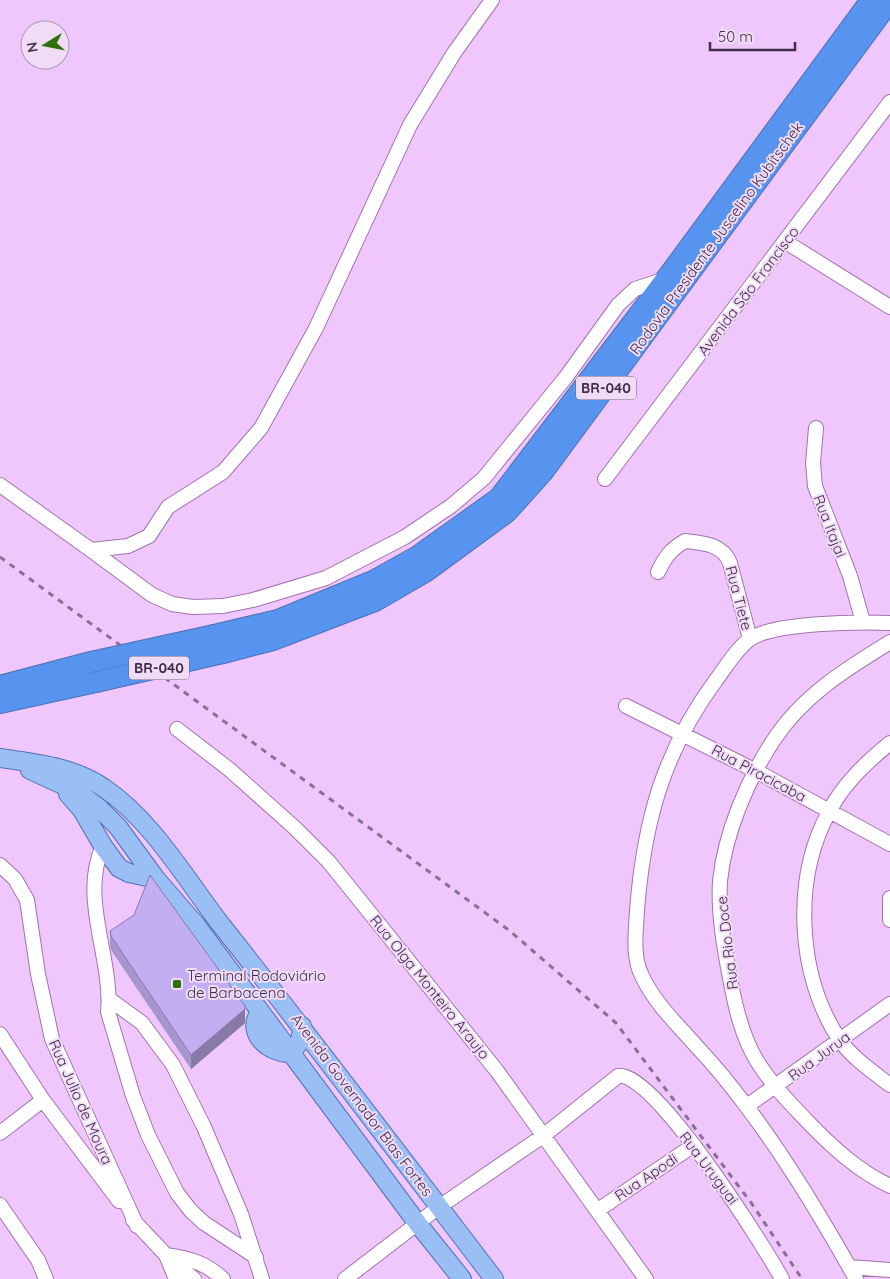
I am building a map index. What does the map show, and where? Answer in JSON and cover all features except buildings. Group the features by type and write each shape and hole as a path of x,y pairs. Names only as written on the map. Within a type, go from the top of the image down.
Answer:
{"highway":[{"name":"Rodovia Presidente Juscelino Kubitschek","path":"0,703 96,682 219,644 373,581 418,556 499,498 666,279 871,0"},
{"name":"Rodovia Presidente Juscelino Kubitschek","path":"0,686 91,662 219,644 273,640 375,601 425,572 508,512 543,472 890,1"}],"main road":[{"name":"Avenida Governador Bias Fortes","path":"0,760 58,782 89,800 118,827 156,878 196,925 418,1224 462,1279"},
{"name":"Avenida Governador Bias Fortes","path":"0,760 47,765 82,776 104,788 147,828 302,1026 494,1279"},
{"path":"58,782 82,810 102,846 119,868 129,873 156,878"},
{"path":"102,846 110,833 118,827 126,824 147,828"},
{"path":"290,1053 300,1041 302,1026"}],"street":[{"path":"91,550 128,546 149,536 168,507 223,472 261,428 316,328 410,125 454,53 492,0"},
{"name":"Avenida São Francisco","path":"605,479 890,102"},
{"path":"786,242 890,307"},
{"path":"0,485 152,595 172,604 193,607 223,606 253,600 326,578 405,537 451,506 484,478 566,377 618,305 635,290 666,279"},
{"name":"Rua Itajai","path":"816,428 813,464 815,486 850,576 863,622"},
{"name":"Rua Tiete","path":"658,572 664,558 673,548 685,541 717,547 724,552 730,563 750,639"},
{"path":"890,623 820,624 763,633 750,639 707,693 682,733 661,778 640,874 636,924 636,951 642,977 673,1020 747,1106 795,1176 852,1273 890,1270"},
{"name":"Rua Rio Doce","path":"890,642 834,677 802,705 774,740 756,771 739,810 725,852 720,882 721,915 734,1002 755,1059 775,1088 850,1162 890,1186"},
{"name":"Rua Piracicaba","path":"626,706 756,771 890,844"},
{"name":"Rua Olga Monteiro Araujo","path":"177,729 230,770 295,828 329,862 497,1071 646,1279"},
{"path":"890,743 855,774 830,810 811,856 806,889 805,918 811,973 818,997 840,1040 864,1064 890,1084"},
{"path":"102,846 96,860 94,881 109,999 109,1018 133,1096 158,1157 177,1193 191,1211 204,1223 218,1230 256,1257"},
{"name":"Rua Julio de Moura","path":"0,865 16,879 27,900 38,974 52,1039 137,1226"},
{"path":"890,898 890,920"},
{"path":"109,999 142,1023 173,1065 204,1127 241,1214 262,1279"},
{"name":"Rua Jurua","path":"747,1106 775,1088 890,1004"},
{"path":"0,1034 43,1100 137,1226 194,1279"},
{"name":"Rua Uruguai","path":"543,1136 618,1076 626,1075 656,1102 694,1145 729,1193 782,1279"},
{"path":"0,1133 43,1100"},
{"path":"344,1279 439,1207 543,1136"},
{"name":"Rua Apodi","path":"598,1210 694,1145"},
{"path":"0,1204 38,1260 46,1279"},
{"path":"218,1230 233,1226 241,1214"},
{"path":"166,1255 176,1279"},
{"path":"166,1255 189,1258 211,1268 223,1279"}],"railway":[{"path":"0,557 510,931 616,1023 752,1204 802,1279"}],"place":[{"name":"Terminal Rodoviário de Barbacena","path":"177,984"}]}
